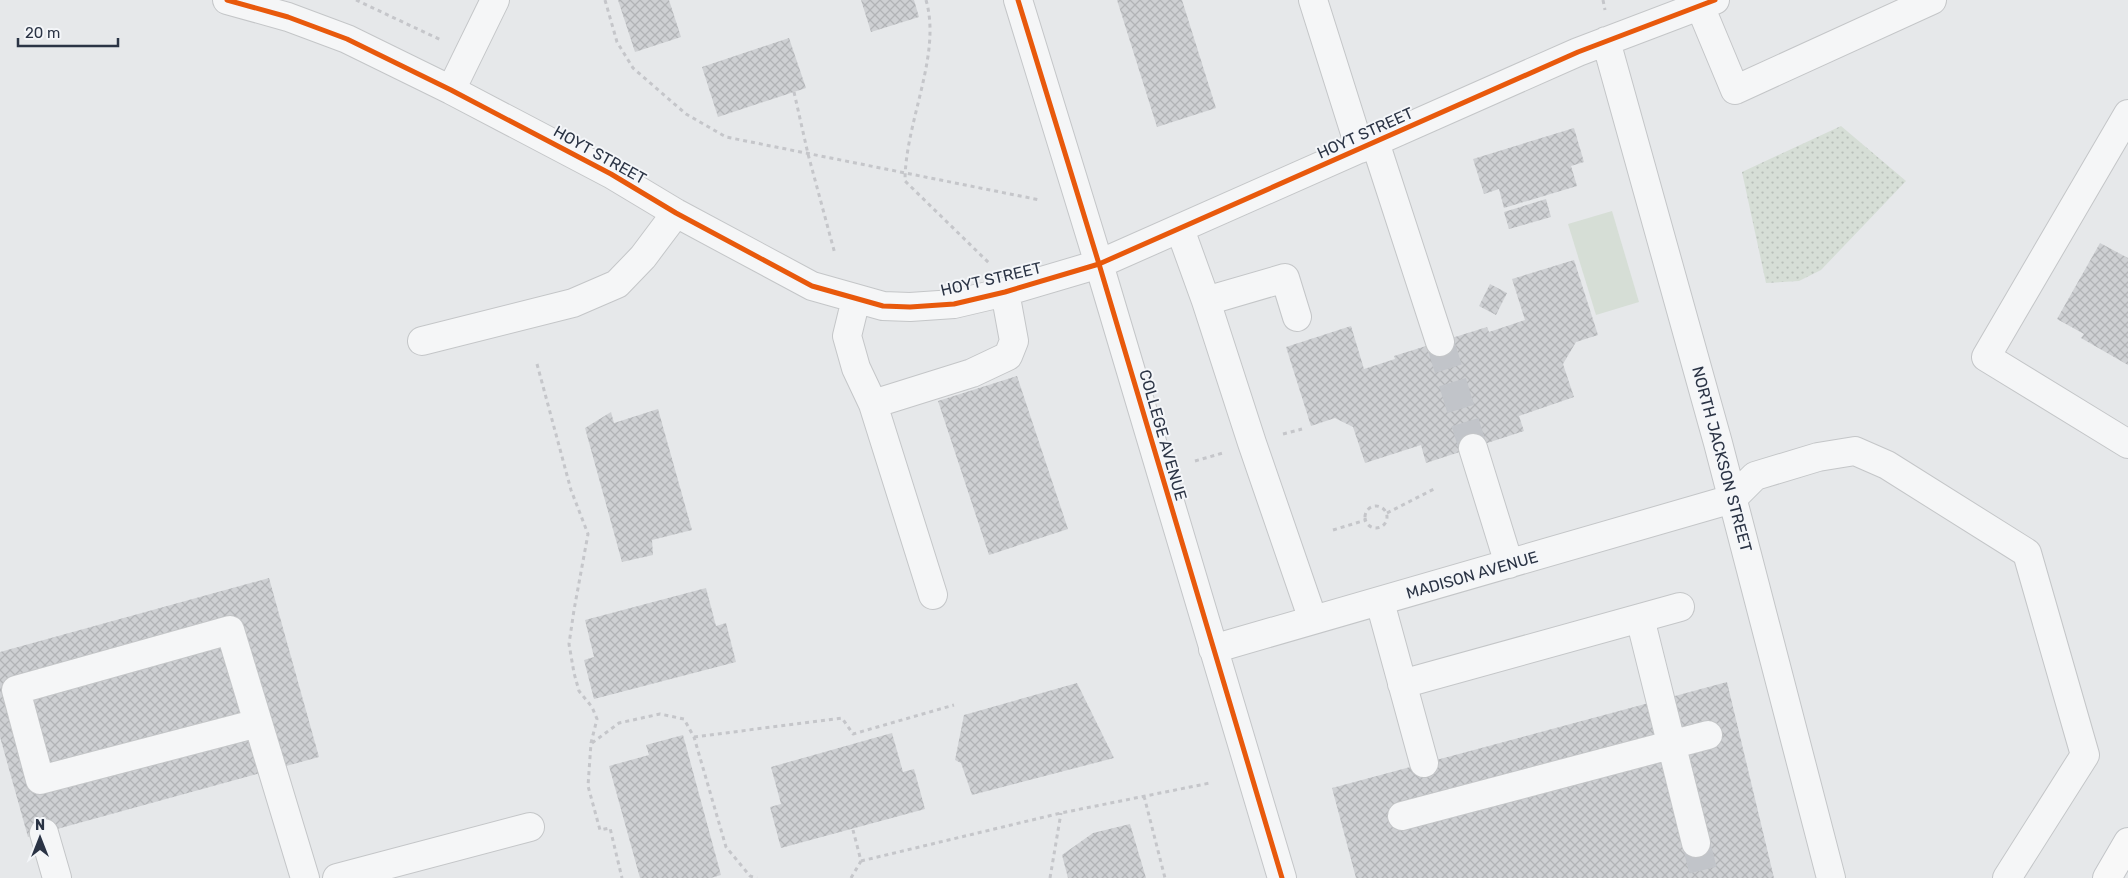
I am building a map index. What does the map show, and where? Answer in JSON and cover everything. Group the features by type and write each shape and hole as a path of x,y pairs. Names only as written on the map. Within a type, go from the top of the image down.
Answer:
{"main road":[{"path":"2107,878 2128,842"}],"street":[{"name":"HOYT STREET","path":"227,0 275,6 347,39 451,90 612,174 676,213 812,286 883,306 910,307 954,304 1005,292 1099,264 1606,41 1706,2"},
{"path":"451,90 495,0"},
{"name":"COLLEGE AVENUE","path":"1018,0 1099,264 1282,878"},
{"path":"1313,0 1440,342"},
{"path":"1706,2 1735,90 1932,0"},
{"name":"NORTH JACKSON STREET","path":"1606,41 1716,433 1832,878"},
{"path":"2128,114 1986,357 2128,444"},
{"path":"422,340 573,303 617,284 643,257 676,213"},
{"path":"1180,229 1206,300 1255,453 1313,620"},
{"path":"1206,300 1285,278 1297,317"},
{"path":"873,404 972,373 1008,356 1014,340 1005,292"},
{"path":"856,299 848,336 856,368 873,404 933,595"},
{"path":"1473,448 1509,564"},
{"path":"1732,499 1755,476 1818,457 1855,450 1887,465 2027,553 2085,755 2014,867"},
{"name":"MADISON AVENUE","path":"1213,649 1732,499"},
{"path":"1380,602 1424,763"},
{"path":"1402,684 1680,607"},
{"path":"1640,618 1696,843"},
{"path":"258,723 40,780 16,690 230,630 305,878"},
{"path":"1402,816 1708,735"},
{"path":"337,878 530,827"},
{"path":"44,833 57,878"}],"path":[{"path":"356,0 447,43"},
{"path":"605,0 617,42 633,68 686,114 726,137 1040,200"},
{"path":"926,0 930,14 929,53 912,127 905,181 989,264"},
{"path":"1603,0 1606,11"},
{"path":"794,92 808,154 836,254"},
{"path":"536,364 571,490 588,534 569,644 579,691 592,706 597,719 591,743 588,786 600,830 610,828 622,878"},
{"path":"1195,461 1230,450"},
{"path":"1387,513 1436,488"},
{"path":"1373,506 1381,507 1387,513 1386,522 1381,527 1370,526 1366,520 1366,513 1373,506"},
{"path":"1333,530 1366,520"},
{"path":"694,736 842,718 853,734 954,705"},
{"path":"591,743 619,723 660,714 684,719 694,736 726,847 750,876 758,878"},
{"path":"861,861 1061,813 1210,783"},
{"path":"1144,796 1164,878"},
{"path":"1050,878 1061,813"},
{"path":"851,878 861,861 853,830"}],"shaded area":[{"path":"1841,126 1906,181 1821,270 1799,281 1766,283 1742,172"},
{"path":"1612,211 1639,302 1596,315 1568,224"}],"building":[{"path":"618,0 669,0 681,37 635,52"},
{"path":"861,0 914,0 919,17 871,32"},
{"path":"1117,0 1182,0 1216,108 1157,127"},
{"path":"789,38 806,88 718,117 702,67"},
{"path":"1574,128 1584,162 1571,166 1577,186 1504,208 1499,189 1484,194 1473,159"},
{"path":"1546,199 1551,217 1509,229 1504,212"},
{"path":"2100,243 2128,258 2128,365 2081,338 2084,334 2057,319"},
{"path":"1574,260 1598,335 1576,342 1563,364 1574,397 1519,416 1524,431 1426,463 1421,445 1365,463 1353,427 1335,418 1311,426 1286,347 1351,326 1364,369 1395,359 1394,356 1487,327 1489,332 1525,320 1512,279"},
{"path":"1490,284 1507,293 1496,315 1479,306"},
{"path":"1017,376 1068,529 989,555 938,401"},
{"path":"658,409 692,530 652,540 653,555 622,562 585,428 611,412 614,423"},
{"path":"269,578 319,757 28,837 0,737 0,652"},
{"path":"706,588 716,626 726,623 736,662 594,699 584,660 594,657 585,620"},
{"path":"1727,682 1774,878 1356,878 1332,788"},
{"path":"1077,683 1114,758 972,795 961,763 955,760 964,715"},
{"path":"892,733 903,772 914,769 925,809 781,848 770,807 781,804 771,767"},
{"path":"683,735 721,875 711,878 640,878 609,766 649,755 646,745"},
{"path":"1130,824 1146,878 1068,878 1062,855 1093,833"}],"tunnel":[{"path":"1440,342 1473,448"},
{"path":"1696,843 1705,878"}],"cycle path":[{"path":"227,0 288,17 347,39 451,90 611,174 676,213 812,286 883,306 910,307 954,304 1005,292 1099,264 1578,52 1715,0"},
{"path":"1018,0 1099,264 1282,878"}]}
